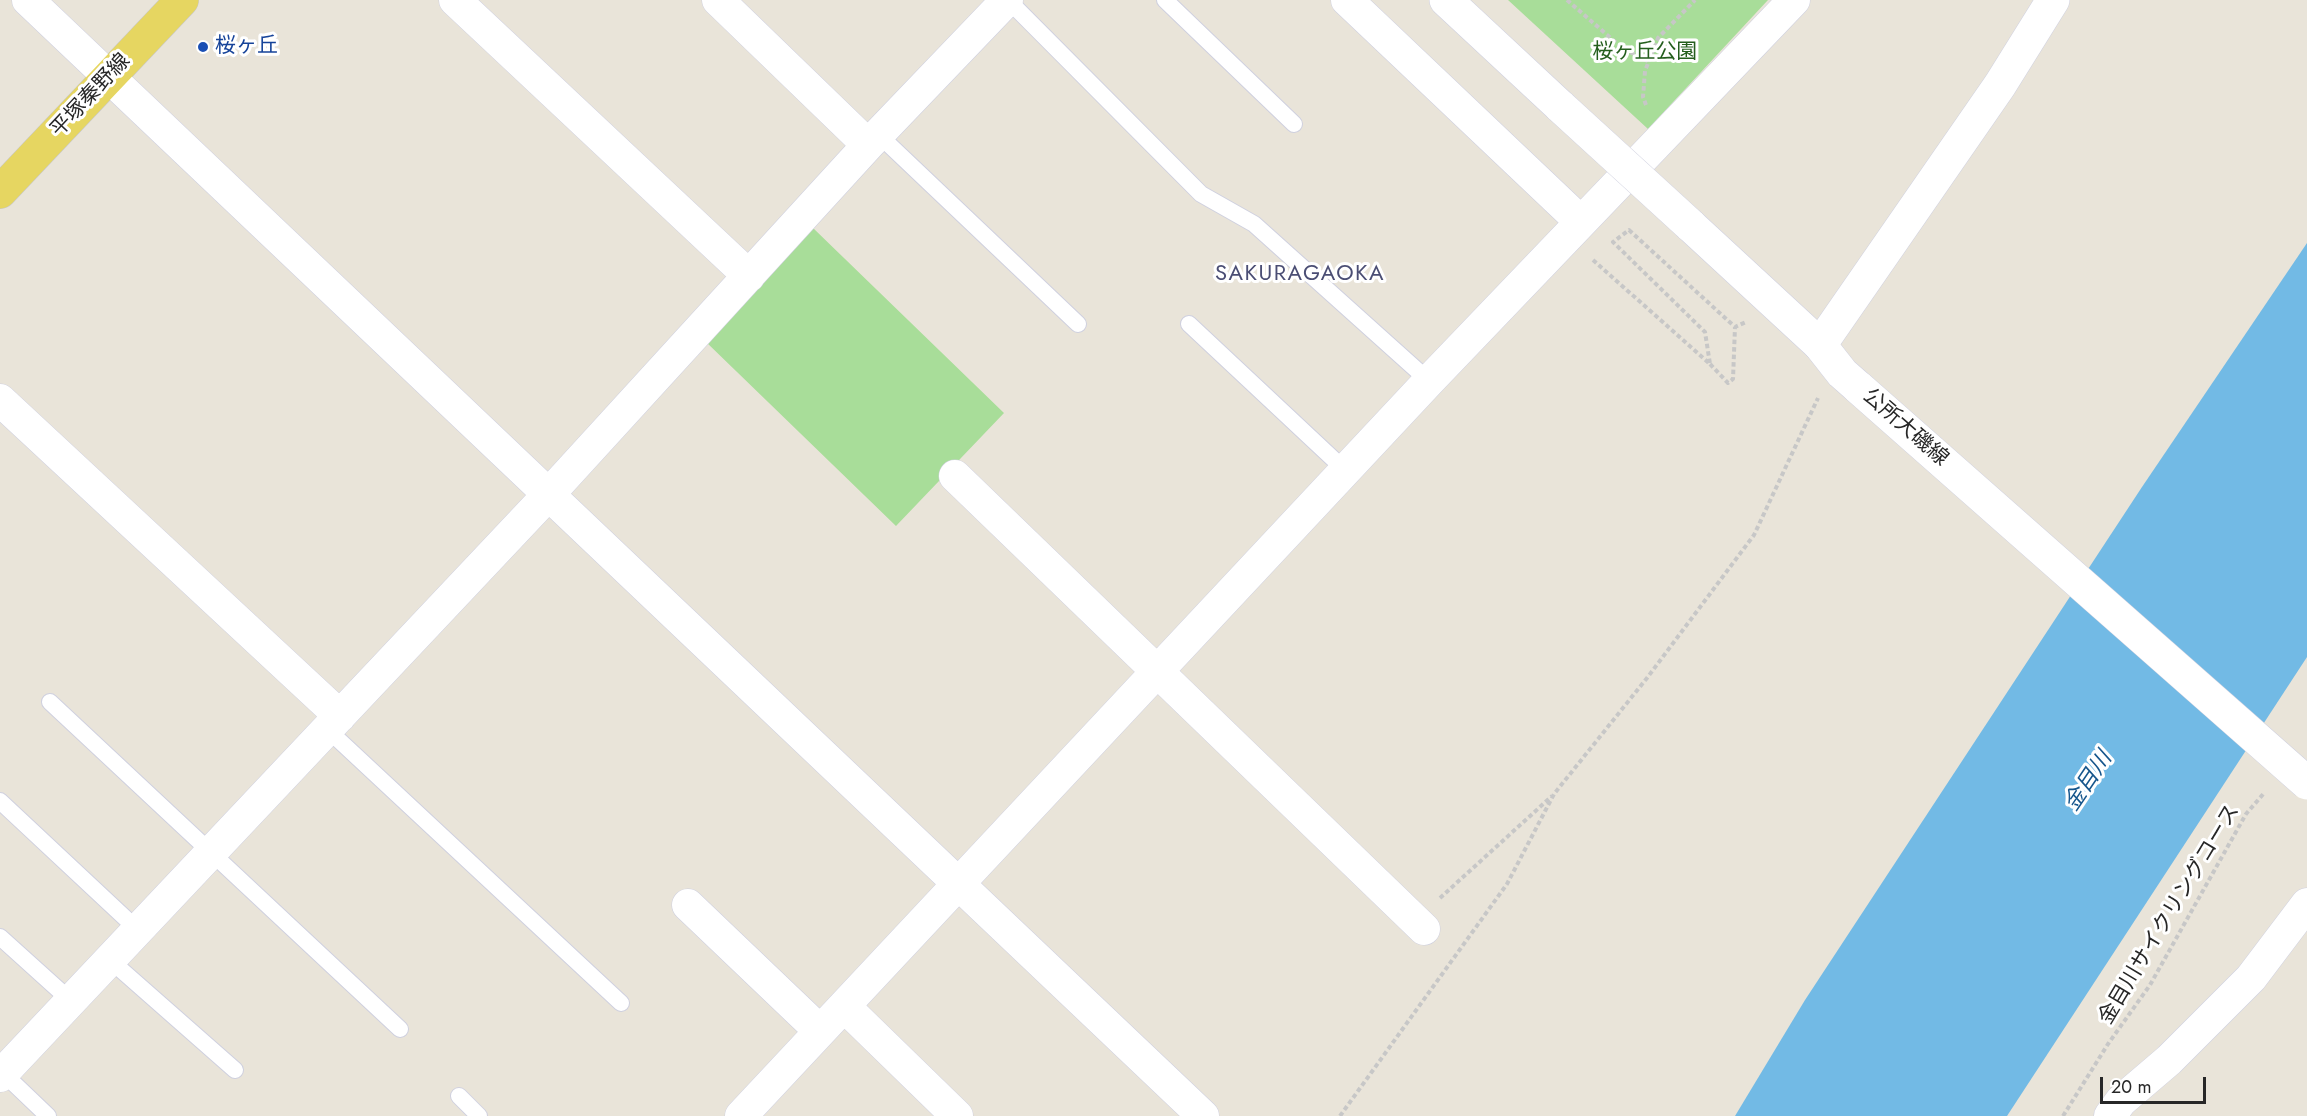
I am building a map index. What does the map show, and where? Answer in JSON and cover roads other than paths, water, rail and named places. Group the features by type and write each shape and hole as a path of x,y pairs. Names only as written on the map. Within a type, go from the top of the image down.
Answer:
{"main road":[{"name":"平塚秦野線","path":"0,192 182,0"},
{"name":"公所大磯線","path":"1446,0 1820,345 1842,373 2307,783"},
{"path":"1820,345 2000,85 2053,0"}],"street":[{"path":"28,0 1203,1116"},
{"path":"455,0 748,276"},
{"path":"718,0 874,140"},
{"path":"1,1075 549,494 874,140 1007,0"},
{"path":"1347,0 1580,221"},
{"path":"741,1116 1345,470 1580,221 1794,0"},
{"path":"0,400 333,723"},
{"path":"955,476 1420,925"},
{"path":"2110,1116 2121,1101 2169,1060 2252,978 2307,904"},
{"path":"688,905 820,1031"},
{"path":"844,1006 957,1116"}],"lane":[{"path":"1007,0 1201,194 1254,224 1429,381"},
{"path":"1165,0 1294,124"},
{"path":"874,140 1078,324"},
{"path":"1189,324 1345,470"},
{"path":"50,702 400,1029"},
{"path":"333,723 621,1003"},
{"path":"0,801 138,930"},
{"path":"0,937 71,1001"},
{"path":"110,960 235,1070"},
{"path":"1,1075 48,1116"},
{"path":"459,1096 479,1116"}],"water":[{"name":"金目川","path":"2307,243 2307,657 2007,1116 1735,1116 1805,1000 2142,487"}],"place":[{"name":"桜ヶ丘","path":"203,47"}],"district":[{"name":"SAKURAGAOKA","path":"1300,275"}],"park label":[{"name":"桜ヶ丘公園","path":"1645,53"}]}
